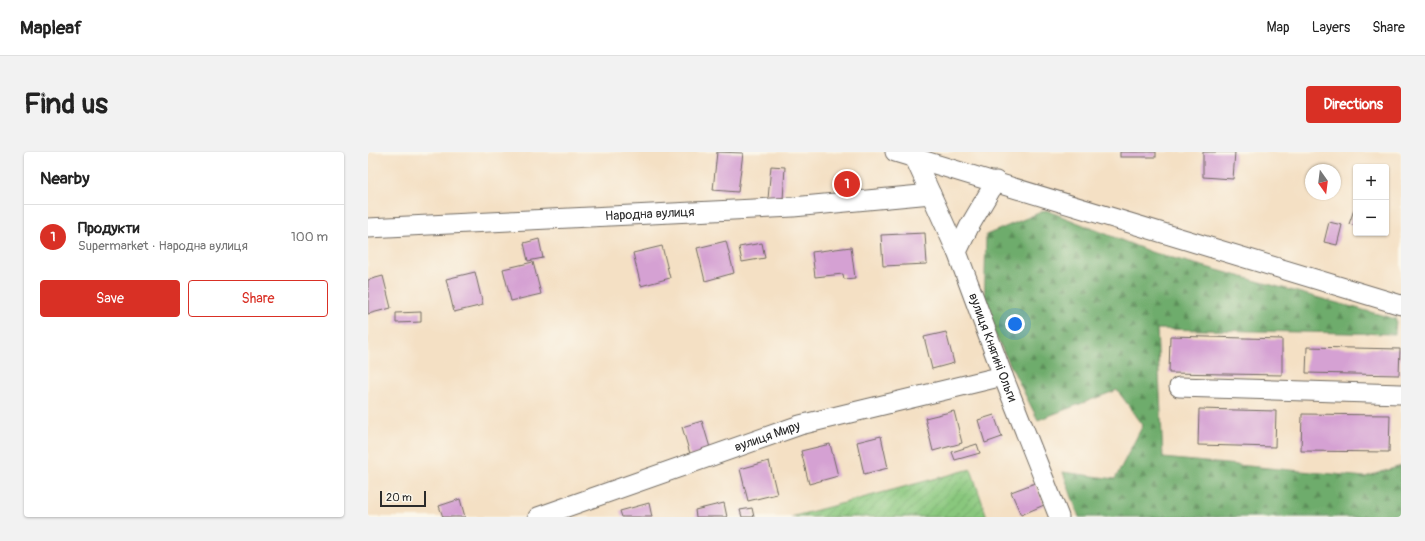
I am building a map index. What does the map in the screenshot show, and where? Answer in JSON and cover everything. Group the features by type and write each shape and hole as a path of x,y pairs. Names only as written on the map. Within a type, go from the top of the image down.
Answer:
{"street":[{"path":"896,152 913,154 996,181 1401,305"},
{"name":"вулиця Княгині Ольги","path":"913,154 957,252 1003,376 1060,517"},
{"path":"957,252 969,227 996,181"},
{"name":"Народна вулиця","path":"368,228 793,207 931,194"},
{"name":"вулиця Миру","path":"538,517 800,425 1003,376"},
{"path":"1179,387 1401,394"}],"green space":[{"path":"1046,210 1151,252 1396,319 1395,334 1157,329 1163,458 1365,477 1401,466 1401,517 1079,517 1063,472 1115,479 1143,425 1117,390 1038,420 984,313 986,235"},
{"path":"971,469 987,517 791,517"}],"building":[{"path":"717,152 743,153 738,192 713,190"},
{"path":"1120,152 1156,152 1156,157 1120,157"},
{"path":"1203,152 1235,152 1233,179 1203,177"},
{"path":"771,166 785,167 783,200 768,199"},
{"path":"842,175 855,177 852,194 840,191"},
{"path":"1353,213 1353,225 1349,224"},
{"path":"1329,222 1342,225 1337,245 1324,242"},
{"path":"925,233 927,264 883,266 881,235"},
{"path":"539,239 543,258 528,261 524,243"},
{"path":"726,241 734,273 705,281 697,248"},
{"path":"762,243 765,258 742,262 739,247"},
{"path":"662,246 670,278 641,286 633,253"},
{"path":"851,247 855,278 844,279 843,274 815,277 812,252"},
{"path":"533,262 541,294 511,301 503,269"},
{"path":"475,272 483,305 454,312 446,279"},
{"path":"383,276 391,308 368,314 368,280"},
{"path":"421,312 421,322 396,323 396,313"},
{"path":"946,332 954,363 932,369 924,337"},
{"path":"1170,336 1282,339 1282,375 1169,373"},
{"path":"1307,347 1400,349 1399,375 1306,373"},
{"path":"1199,409 1276,411 1275,447 1198,445"},
{"path":"954,411 962,443 933,451 925,418"},
{"path":"1302,414 1390,415 1389,452 1301,451"},
{"path":"994,415 1002,437 985,443 978,420"},
{"path":"702,421 711,451 691,457 682,427"},
{"path":"881,436 888,468 864,474 857,442"},
{"path":"830,444 838,476 809,484 801,451"},
{"path":"977,444 980,453 955,460 952,452"},
{"path":"769,461 777,494 748,501 740,469"},
{"path":"1035,483 1044,505 1021,515 1011,492"},
{"path":"460,499 465,517 443,517 439,506"},
{"path":"649,503 652,517 622,517 620,511"},
{"path":"724,503 727,517 696,517 695,510"},
{"path":"752,508 754,517 742,517 740,510"}],"place":[{"name":"Продукти","path":"847,184"}]}
